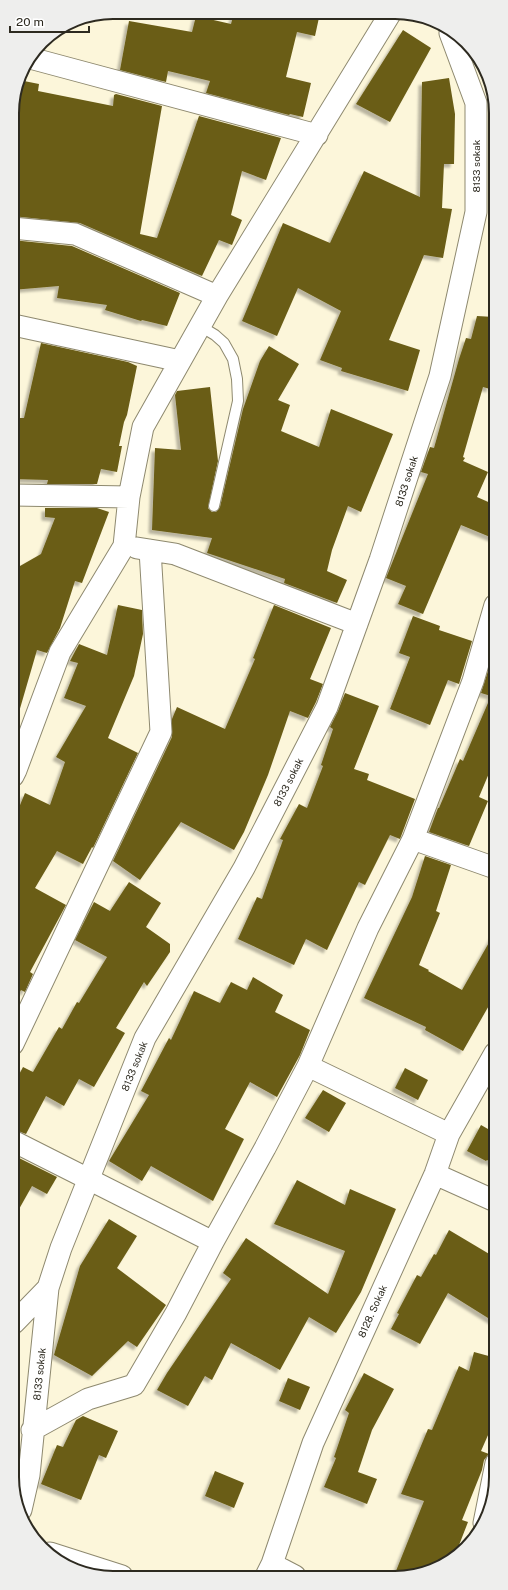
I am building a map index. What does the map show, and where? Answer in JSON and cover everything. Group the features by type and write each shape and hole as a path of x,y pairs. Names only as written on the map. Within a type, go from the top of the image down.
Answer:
{"street":[{"path":"19,759 60,652 124,546 129,497 143,427 217,296 387,19"},
{"name":"8133 sokak","path":"22,1502 28,1475 48,1288 61,1248 145,1038 244,868 327,707 380,560 440,376 476,212 485,152 476,103 452,38"},
{"path":"36,60 317,135"},
{"path":"19,229 75,234 217,296"},
{"path":"19,326 180,361"},
{"path":"19,495 129,497"},
{"path":"124,546 175,554 357,624"},
{"path":"21,1008 161,732 150,550"},
{"path":"32,1430 88,1399 134,1385 176,1313 308,1066 368,928 413,839 473,681 489,626"},
{"path":"413,839 489,866"},
{"name":"8128. Sokak","path":"269,1570 312,1443 435,1174 449,1134 489,1064"},
{"path":"308,1066 449,1134"},
{"path":"19,1145 213,1242"},
{"path":"435,1174 489,1198"},
{"path":"19,1318 48,1288"},
{"path":"66,1558 104,1570"}],"lane":[{"path":"200,326 224,343 233,359 237,379 238,401 214,506"}],"building":[{"path":"195,19 209,19 231,24 232,19 319,19 315,36 297,32 286,77 311,83 303,117 289,115 206,93 210,81 168,71 166,82 120,70 129,21 192,32"},
{"path":"403,30 431,48 390,122 356,104"},
{"path":"449,78 455,114 454,164 444,164 442,208 452,209 443,258 424,255 389,340 420,350 408,391 341,371 342,368 320,360 341,311 298,288 277,336 242,321 283,223 330,243 364,171 420,197 422,82"},
{"path":"25,81 39,84 38,91 113,106 114,95 116,94 162,106 140,234 157,238 199,116 281,138 266,180 242,171 231,215 242,220 232,245 219,240 202,276 80,223 19,217 19,107"},
{"path":"19,241 72,246 180,293 167,326 141,321 105,310 107,305 57,298 59,286 19,289"},
{"path":"477,316 489,317 489,389 483,387 463,461 488,472 477,497 489,502 489,537 461,525 423,614 398,604 406,586 386,578 428,474 421,472 430,447 434,448 466,338 471,339"},
{"path":"41,343 128,362 137,366 119,446 122,446 117,472 101,469 97,484 47,484 48,480 19,479 19,418 24,418"},
{"path":"269,346 299,364 278,400 290,405 281,431 319,447 331,409 393,434 361,512 348,506 332,550 327,571 347,580 337,603 284,583 285,579 207,553 212,538 152,530 155,448 181,450 175,395 177,391 210,387 218,461 208,508 212,512 216,512 220,507 243,409 260,361"},
{"path":"45,508 97,508 109,512 82,583 75,581 60,628 47,653 37,650 19,712 19,567 41,554 55,518 45,517"},
{"path":"118,605 142,610 143,634 134,676 108,738 138,753 93,848 92,847 83,864 57,851 35,888 66,905 30,972 33,974 25,992 21,990 19,994 19,808 25,793 50,805 65,762 56,757 86,706 64,698 78,663 70,661 79,644 107,655"},
{"path":"274,605 331,628 310,679 323,684 316,702 308,718 290,711 268,775 244,832 234,850 181,822 140,880 113,861 172,737 172,719 177,707 225,729 255,659 253,658"},
{"path":"413,616 440,626 439,630 472,641 459,684 448,680 430,725 390,709 410,657 399,653"},
{"path":"489,668 489,695 481,693"},
{"path":"345,693 379,706 354,769 369,774 367,780 415,799 400,839 390,835 365,885 359,882 327,950 306,939 294,965 238,939 257,897 262,899 283,840 280,839 299,804 307,808 323,766 321,765 333,729 330,727"},
{"path":"489,701 489,773 479,797 488,801 469,846 429,832 460,759 463,761"},
{"path":"425,856 451,865 436,911 440,913 419,965 429,970 428,971 462,990 489,943 489,1006 463,1051 425,1030 426,1027 364,998 412,897"},
{"path":"129,882 161,903 146,927 170,944 170,952 147,986 144,982 116,1028 125,1033 94,1087 79,1079 64,1106 46,1096 26,1134 19,1131 19,1075 23,1067 33,1072 59,1027 62,1029 77,1002 79,1003 107,957 75,940 94,902 110,911"},
{"path":"253,977 283,995 275,1012 310,1030 300,1055 277,1097 250,1082 225,1129 244,1139 213,1201 151,1166 142,1181 109,1161 149,1095 141,1091 169,1038 171,1040 194,991 220,1003 231,982 247,990"},
{"path":"405,1068 428,1080 418,1100 395,1088"},
{"path":"323,1090 346,1103 329,1132 305,1118"},
{"path":"481,1125 489,1130 489,1161 486,1161 467,1151"},
{"path":"19,1158 57,1177 47,1194 32,1186 19,1209"},
{"path":"297,1180 345,1205 350,1189 396,1209 361,1292 336,1333 309,1317 280,1370 231,1343 212,1380 205,1376 188,1406 157,1390 231,1279 223,1273 246,1238 328,1294 345,1251 274,1224"},
{"path":"109,1219 137,1236 117,1268 166,1305 137,1347 128,1341 92,1376 54,1355 80,1266"},
{"path":"449,1230 489,1254 489,1319 448,1293 420,1344 391,1329 399,1314 397,1313 417,1275 421,1277 434,1254 436,1255"},
{"path":"474,1352 489,1356 489,1433 481,1451 489,1454 484,1460 482,1470 462,1520 468,1522 459,1545 452,1552 431,1564 413,1569 396,1571 424,1501 401,1494 428,1429 432,1430 459,1366 469,1371"},
{"path":"364,1373 394,1389 372,1430 358,1472 377,1479 367,1504 324,1487 336,1458 334,1457 349,1413 345,1410"},
{"path":"288,1378 310,1387 300,1410 279,1401"},
{"path":"83,1416 118,1431 106,1458 99,1455 81,1500 41,1484 57,1445 63,1447 76,1420"},
{"path":"215,1471 244,1483 234,1508 205,1496"}]}
